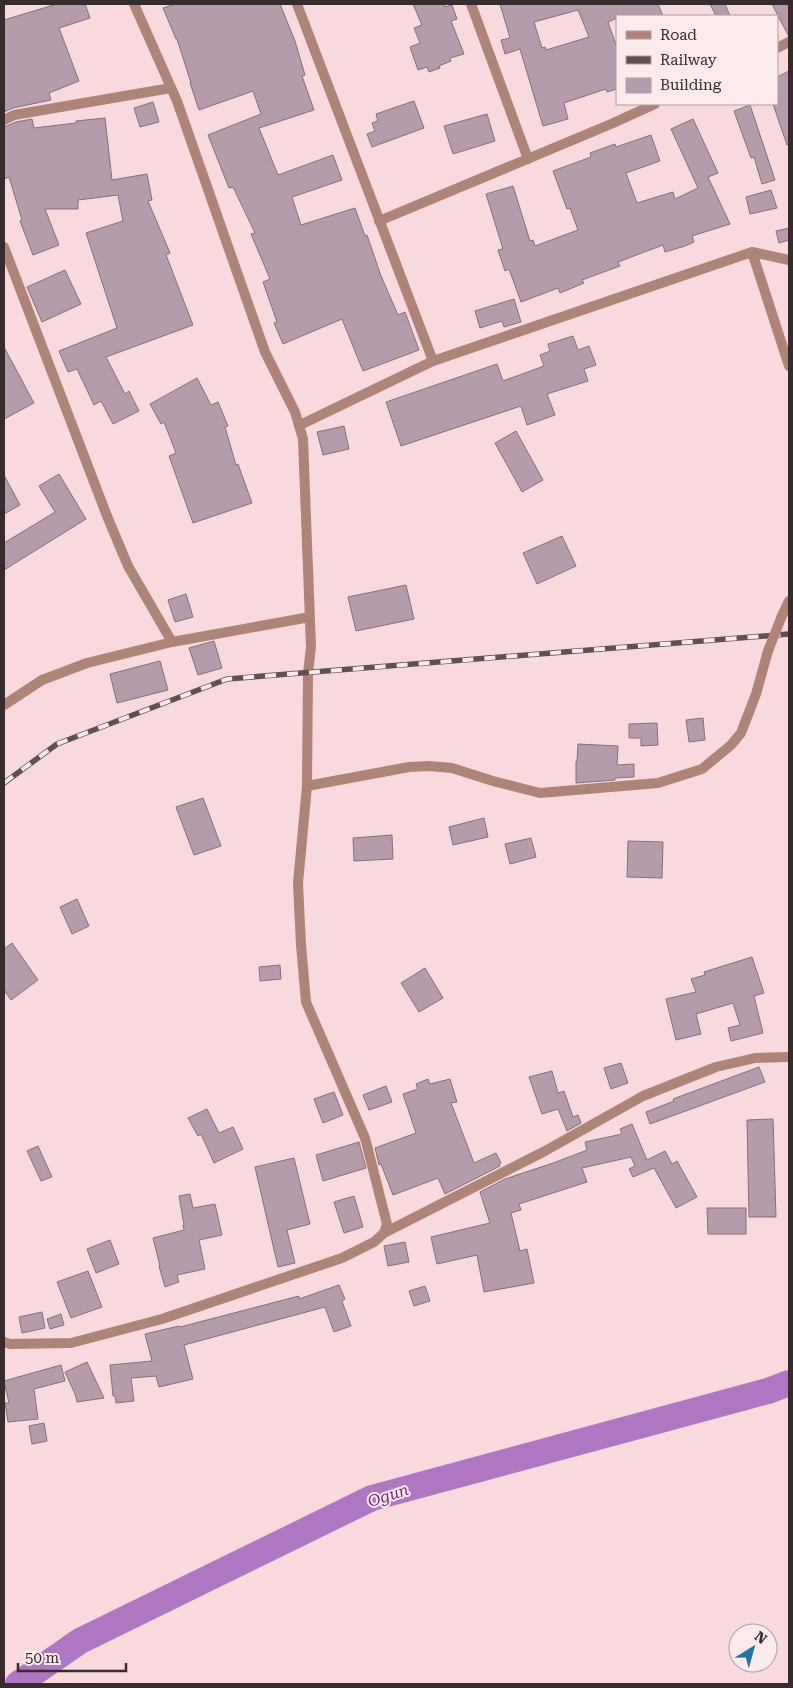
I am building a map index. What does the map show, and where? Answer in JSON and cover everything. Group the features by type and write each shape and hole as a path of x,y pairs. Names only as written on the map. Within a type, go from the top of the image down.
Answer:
{"street":[{"path":"134,4 171,88 265,352 300,425 303,439 310,647 307,786 298,883 306,1002 365,1138 387,1224 384,1233"},
{"path":"298,4 433,361"},
{"path":"471,4 528,159"},
{"path":"4,120 14,115 171,88"},
{"path":"379,221 612,124 653,105"},
{"path":"4,248 121,550 128,566 172,642"},
{"path":"300,425 433,361 752,252 789,260"},
{"path":"752,252 789,366"},
{"path":"307,786 409,767 429,766 452,768 540,793 658,783 702,769 731,745 741,733 756,694 768,651 789,601"},
{"path":"4,705 42,680 87,663 172,642 310,617"},
{"path":"4,1342 10,1344 71,1343 162,1319 342,1258 374,1242 384,1233 545,1151 643,1096 716,1067 755,1058 789,1056"}],"building":[{"path":"57,4 85,4 90,18 59,28 79,81 49,93 51,100 13,108 4,112 4,20"},
{"path":"175,4 280,4 295,41 305,75 302,76 314,110 259,128 278,175 333,155 342,180 292,197 301,225 355,208 398,315 405,312 419,350 363,371 342,319 283,344 274,323 277,322 263,282 270,279 251,234 255,233 233,187 229,188 208,135 261,114 253,91 199,110 177,39 163,8"},
{"path":"413,4 444,4 445,7 452,5 457,19 451,21 464,54 450,58 451,61 429,72 427,67 418,70 410,47 420,43 414,28 422,25"},
{"path":"500,4 658,4 663,15 616,15 616,18 608,22 616,45 616,89 607,92 606,89 564,103 568,119 543,126 520,49 505,54 501,40 510,38","holes":["578,10 589,37 546,50 545,47 542,48 534,22"]},
{"path":"710,4 725,4 730,15 716,15"},
{"path":"772,4 789,4 789,35 788,35"},
{"path":"789,71 789,145 787,145 773,105 778,105 778,76"},
{"path":"414,101 424,128 372,147 367,134 375,131 372,123 378,121 376,114"},
{"path":"153,102 159,122 140,127 134,108"},
{"path":"750,105 775,180 762,184 754,157 751,158 734,111"},
{"path":"487,114 495,141 453,154 444,126"},
{"path":"105,118 112,180 147,174 152,200 148,201 170,253 166,255 193,325 106,357 125,394 129,391 139,411 113,424 101,401 94,405 77,369 68,372 59,351 117,328 86,233 123,221 118,195 78,200 78,209 45,209 59,245 33,255 20,221 22,220 9,177 4,179 4,127 16,122 32,119 34,128"},
{"path":"693,119 718,173 708,177 730,224 692,236 694,242 685,246 665,252 663,245 618,262 620,266 582,280 584,283 560,293 558,288 521,302 509,269 505,271 498,250 503,249 486,194 513,186 530,241 533,240 535,246 578,230 570,208 567,209 553,171 591,157 590,153 615,144 616,147 651,135 660,161 626,173 637,203 673,192 675,199 698,188 671,129"},
{"path":"771,190 777,208 750,214 746,197"},
{"path":"789,228 789,240 779,243 776,231"},
{"path":"65,270 81,304 42,322 27,287"},
{"path":"514,299 521,322 504,327 502,321 480,328 475,311"},
{"path":"573,336 578,350 589,346 596,365 584,369 588,381 547,394 555,415 527,425 521,406 401,446 386,402 497,364 503,381 544,366 540,355 550,351 548,344"},
{"path":"4,347 34,403 4,419"},
{"path":"197,378 211,405 218,402 228,426 225,427 236,465 238,464 252,503 193,523 169,456 176,453 164,422 161,424 150,404"},
{"path":"344,426 349,449 323,455 317,432"},
{"path":"516,431 543,480 522,492 495,443"},
{"path":"59,474 86,519 4,570 4,543 55,512 39,486"},
{"path":"4,475 20,505 4,514"},
{"path":"562,536 576,566 537,584 523,553"},
{"path":"406,585 414,619 356,631 348,597"},
{"path":"186,594 193,617 175,622 168,600"},
{"path":"214,641 222,668 198,675 189,648"},
{"path":"160,661 168,690 117,703 110,674"},
{"path":"703,718 705,740 689,742 686,720"},
{"path":"657,723 658,745 641,746 641,738 629,738 629,724"},
{"path":"578,744 618,746 617,765 634,764 634,777 576,783"},
{"path":"203,798 221,846 194,855 176,807"},
{"path":"484,818 488,837 453,845 449,827"},
{"path":"392,835 393,859 354,861 353,838"},
{"path":"531,838 536,857 510,864 505,844"},
{"path":"628,841 663,842 662,878 627,877"},
{"path":"77,899 89,926 72,934 60,907"},
{"path":"12,943 38,980 11,1000 4,990 4,949"},
{"path":"752,957 764,993 754,996 763,1033 731,1041 728,1028 740,1025 733,1003 696,1014 701,1034 676,1040 666,999 696,992 691,979 705,975 704,972"},
{"path":"280,965 281,979 260,981 259,967"},
{"path":"425,968 443,998 419,1012 401,983"},
{"path":"621,1063 628,1083 611,1089 604,1068"},
{"path":"759,1067 765,1082 650,1124 646,1112 674,1101 673,1099"},
{"path":"552,1071 558,1093 564,1091 573,1117 578,1115 581,1123 567,1131 558,1109 542,1114 529,1077"},
{"path":"428,1079 430,1084 450,1079 457,1102 451,1103 474,1163 496,1153 501,1163 499,1164 500,1166 445,1194 438,1178 393,1195 381,1164 379,1165 375,1148 416,1133 403,1094 418,1089 416,1084"},
{"path":"386,1086 392,1102 369,1110 363,1095"},
{"path":"334,1092 343,1115 323,1123 314,1099"},
{"path":"207,1109 219,1133 233,1127 243,1149 214,1163 201,1134 198,1136 188,1118"},
{"path":"773,1119 776,1217 749,1217 747,1120"},
{"path":"632,1124 647,1160 665,1151 672,1164 677,1161 697,1197 676,1208 654,1168 633,1177 629,1169 635,1166 631,1157 582,1168 587,1182 519,1204 521,1210 511,1213 520,1251 527,1249 534,1283 484,1292 477,1255 437,1264 431,1237 490,1223 480,1192 505,1179 587,1150 585,1142 622,1134 620,1129"},
{"path":"359,1142 366,1168 323,1181 316,1155"},
{"path":"38,1146 52,1177 41,1181 27,1151"},
{"path":"294,1158 310,1224 287,1230 295,1263 278,1267 255,1167"},
{"path":"190,1194 193,1208 215,1204 222,1235 199,1240 205,1269 177,1275 179,1282 165,1287 153,1238 184,1230 179,1196"},
{"path":"354,1196 363,1227 344,1233 334,1202"},
{"path":"707,1208 746,1208 746,1234 708,1234"},
{"path":"110,1240 119,1264 96,1273 87,1249"},
{"path":"405,1242 409,1262 388,1266 384,1246"},
{"path":"88,1271 102,1307 71,1318 57,1282"},
{"path":"339,1285 345,1299 342,1301 351,1326 334,1332 325,1307 184,1345 193,1379 159,1387 156,1376 131,1378 134,1401 116,1403 115,1396 113,1396 110,1365 152,1361 145,1334 180,1327 299,1296 299,1299"},
{"path":"425,1286 430,1301 414,1306 409,1291"},
{"path":"42,1312 45,1328 22,1333 19,1317"},
{"path":"61,1314 64,1325 50,1329 47,1319"},
{"path":"87,1362 104,1398 77,1402 65,1372"},
{"path":"61,1365 65,1381 34,1389 38,1419 8,1422 5,1403 9,1403 4,1381"},
{"path":"44,1423 47,1441 32,1444 29,1426"}],"waterway":[{"name":"Ogun","path":"18,1684 80,1641 372,1498 768,1391 789,1383"}],"railway":[{"path":"4,783 57,744 227,679 789,634"}]}
